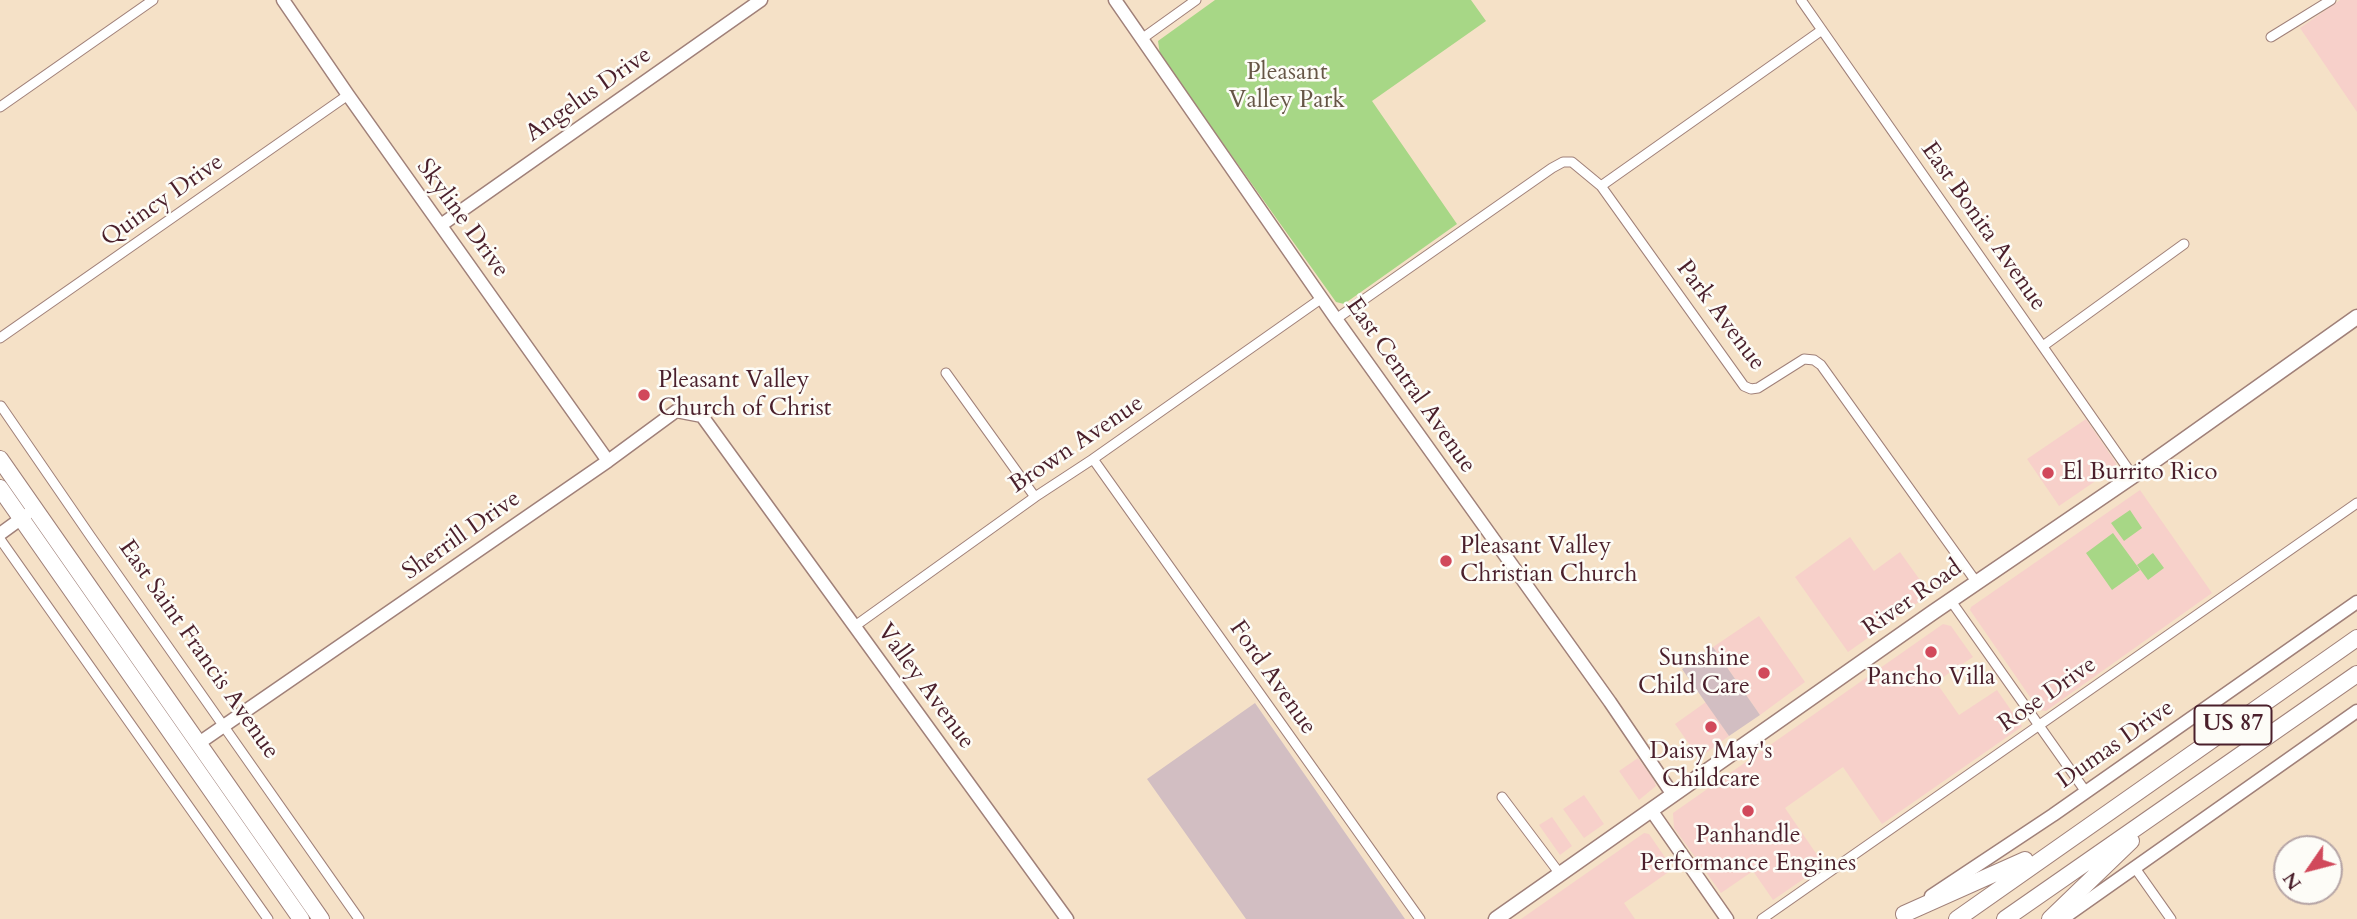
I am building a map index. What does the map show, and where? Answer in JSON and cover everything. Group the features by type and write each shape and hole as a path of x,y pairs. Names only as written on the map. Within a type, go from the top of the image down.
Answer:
{"highway":[{"path":"0,459 321,919"},
{"path":"0,488 302,919"},
{"name":"US 87","path":"1957,919 2357,638"},
{"name":"US 87","path":"2005,919 2357,674"},
{"path":"2050,919 2164,808"},
{"path":"1900,916 2014,867 2109,811"}],"main road":[{"name":"River Road","path":"1496,919 2133,477 2357,317"}],"street":[{"path":"0,107 153,0"},
{"name":"Skyline Drive","path":"283,0 608,461"},
{"name":"Angelus Drive","path":"441,225 761,0"},
{"name":"East Central Avenue","path":"1115,0 1336,319 1673,795"},
{"path":"1143,38 1196,0"},
{"name":"East Bonita Avenue","path":"1801,0 2133,477"},
{"path":"2271,37 2331,0"},
{"path":"1601,186 1822,30"},
{"name":"Quincy Drive","path":"0,338 348,95"},
{"name":"Park Avenue","path":"1336,319 1552,168 1569,162 1578,166 1601,186 1744,386 1758,388 1804,359 1814,360 1821,365 1977,583"},
{"path":"2043,346 2184,244"},
{"name":"Brown Avenue","path":"855,625 1322,298"},
{"path":"946,373 1035,497"},
{"name":"East Saint Francis Avenue","path":"1,406 359,919"},
{"name":"Sherrill Drive","path":"185,753 608,461 676,411 702,416 748,480"},
{"name":"Ford Avenue","path":"1093,459 1420,919"},
{"name":"Valley Avenue","path":"748,480 1067,919"},
{"name":"Rose Drive","path":"1762,919 2357,503"},
{"path":"0,534 35,509"},
{"path":"0,539 268,919"},
{"path":"1951,601 2086,792"},
{"name":"Dumas Drive","path":"1900,916 2086,792 2357,602"},
{"path":"2062,919 2357,711"},
{"path":"1503,797 1560,874"},
{"path":"1651,810 1727,919"},
{"path":"2134,868 2171,919"}],"shaded area":[{"path":"2340,0 2357,0 2357,112 2300,28"},
{"path":"2086,419 2116,463 2116,467 2059,506 2027,459"},
{"path":"2140,490 2212,593 2046,711 2039,710 1970,610 1971,607"},
{"path":"1850,537 1874,571 1900,552 1930,594 1848,652 1795,577"},
{"name":"Sunshine Child Care","path":"1759,616 1805,682 1760,715 1713,647"},
{"path":"1943,624 1951,626 1973,657 1936,682 1959,715 1997,690 2022,726 1882,824 1843,767 1785,808 1824,865 1773,900 1753,871 1721,893 1674,828 1673,813"},
{"path":"1713,647 1760,715 1729,736 1682,669"},
{"path":"1706,702 1729,736 1699,758 1675,724"},
{"path":"1255,703 1405,919 1246,919 1147,779"},
{"path":"1638,758 1656,786 1639,800 1619,771"},
{"path":"1584,795 1604,824 1584,838 1563,809"},
{"path":"1552,817 1572,846 1560,855 1539,825"},
{"path":"1644,833 1649,834 1673,869 1624,903 1635,919 1521,919"}],"green space":[{"name":"Pleasant Valley Park","path":"1215,0 1471,0 1486,21 1372,101 1457,224 1344,304 1336,302 1160,55 1158,41"},
{"path":"2130,510 2142,528 2124,541 2111,523"},
{"path":"2113,533 2140,570 2112,590 2086,553"},
{"path":"2153,553 2164,568 2148,580 2137,565"}],"place":[{"name":"Pleasant Valley Church of Christ","path":"644,395"},
{"name":"El Burrito Rico","path":"2048,473"},
{"name":"Pleasant Valley Christian Church","path":"1446,561"},
{"name":"Pancho Villa","path":"1931,652"},
{"name":"Sunshine Child Care","path":"1764,673"},
{"name":"Daisy May's Childcare","path":"1711,727"},
{"name":"Panhandle Performance Engines","path":"1748,811"}]}
